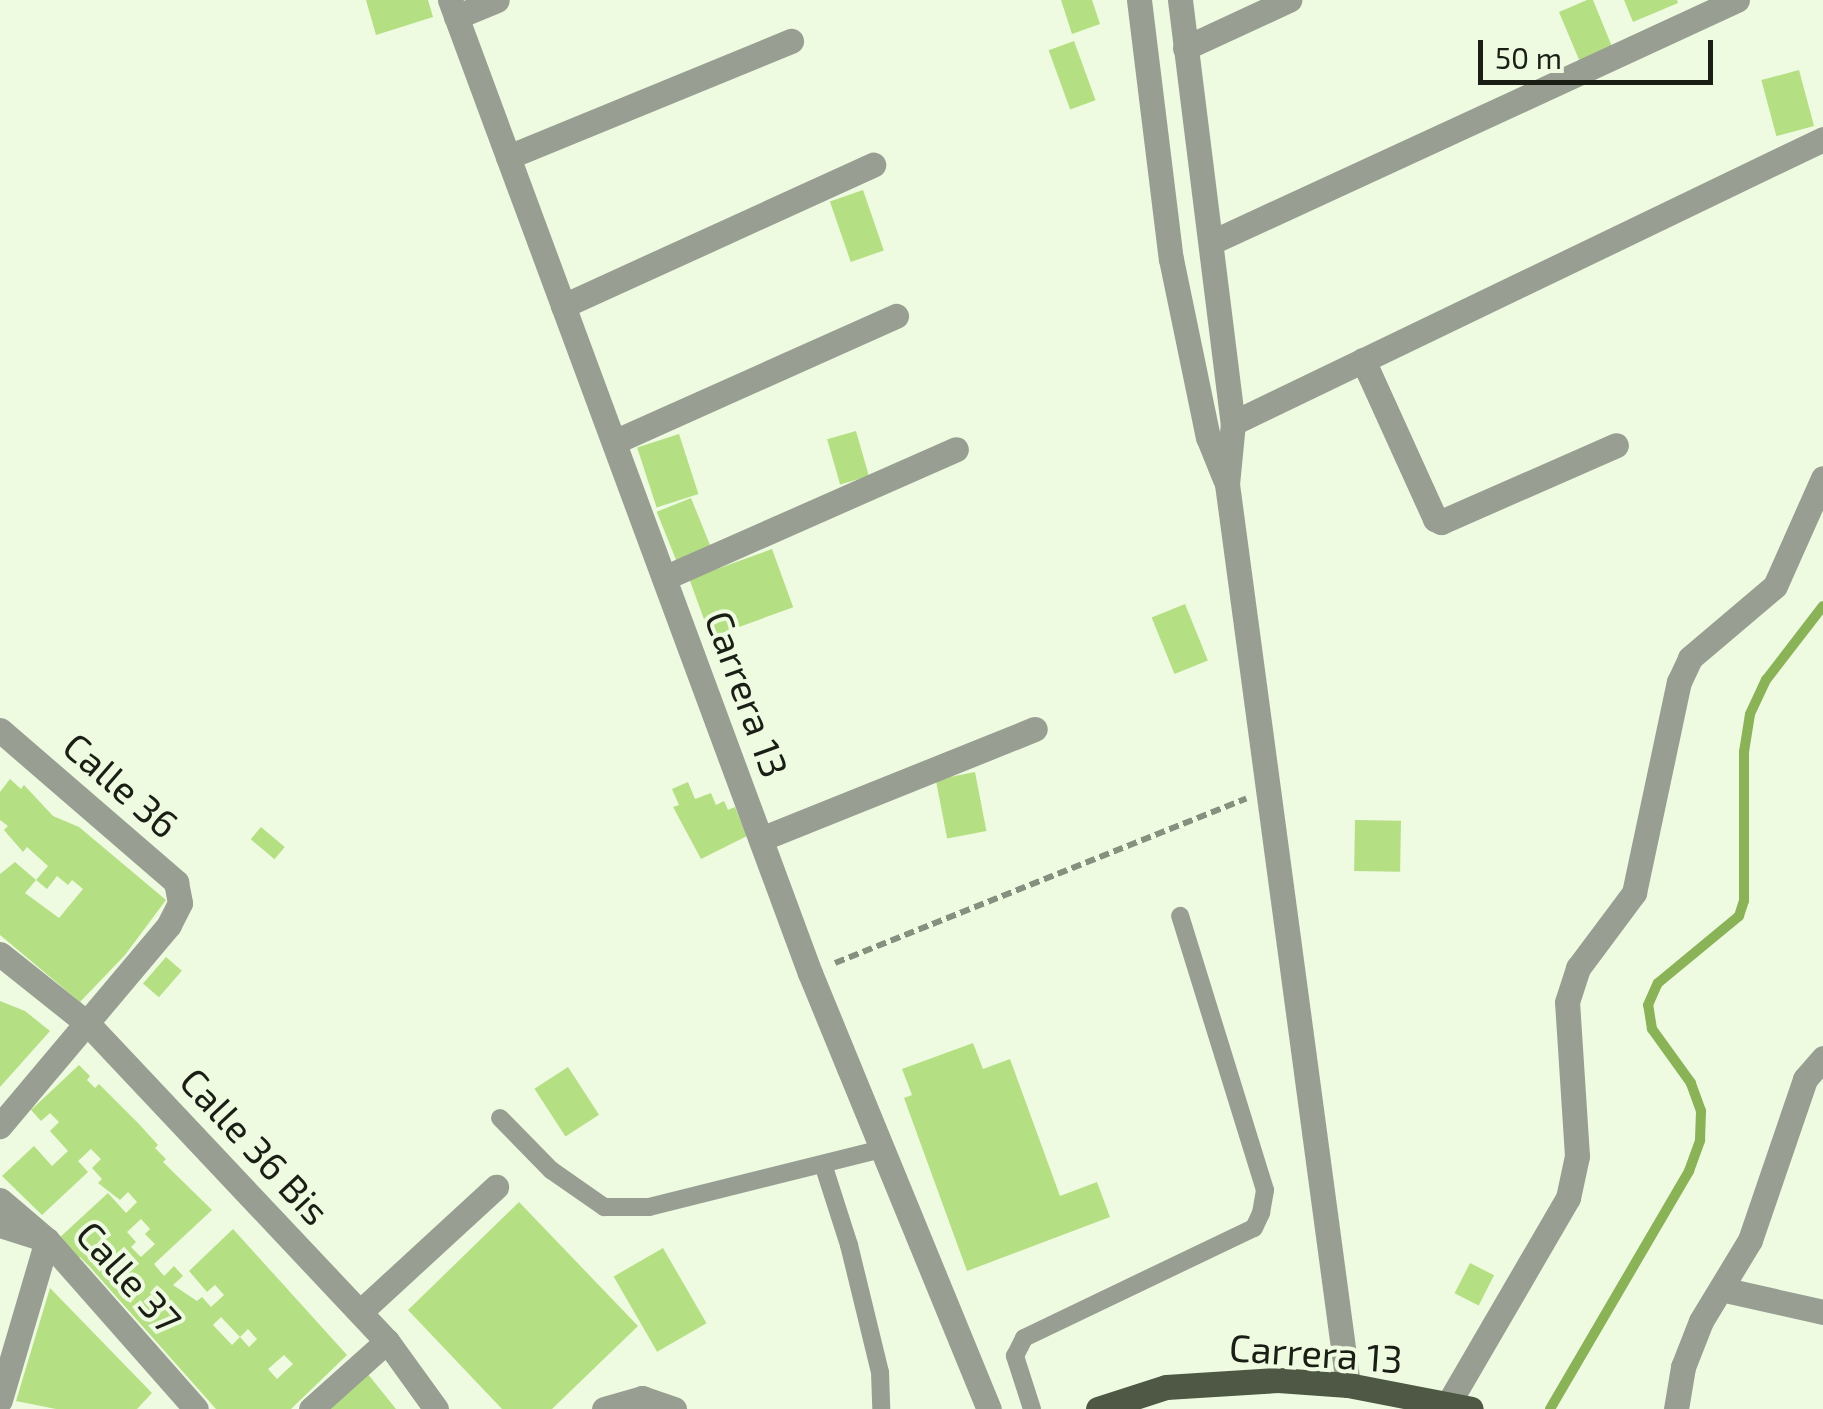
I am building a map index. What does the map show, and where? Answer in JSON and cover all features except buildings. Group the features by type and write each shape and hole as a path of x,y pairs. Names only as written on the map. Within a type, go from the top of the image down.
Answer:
{"main road":[{"name":"Carrera 13","path":"1098,1409 1166,1386 1232,1380 1348,1385 1459,1406"}],"street":[{"path":"453,8 497,0"},
{"path":"1139,0 1171,259 1208,437 1227,484"},
{"path":"1180,0 1233,422 1227,484 1348,1385"},
{"path":"1185,48 1288,0"},
{"path":"1212,242 1737,0"},
{"name":"Carrera 13","path":"453,8 810,973 989,1409"},
{"path":"508,157 790,42"},
{"path":"1233,422 1823,139"},
{"path":"563,306 873,165"},
{"path":"614,442 896,316"},
{"path":"1363,360 1435,519 1441,522 1616,446"},
{"path":"664,578 956,449"},
{"path":"1459,1406 1568,1198 1578,1156 1567,1002 1578,968 1618,918 1638,882 1679,682 1690,658 1707,640 1775,586 1823,478"},
{"path":"761,839 1035,728"},
{"name":"Calle 36","path":"0,730 176,882 180,904 169,925 88,1024"},
{"name":"Calle 36 Bis","path":"0,954 88,1024 387,1340 436,1409"},
{"path":"0,1126 88,1024"},
{"path":"1676,1409 1684,1367 1701,1322 1750,1240 1805,1079 1821,1059"},
{"path":"360,1312 496,1187"},
{"name":"Calle 37","path":"0,1200 47,1240 196,1409"},
{"path":"0,1226 47,1240 0,1400"},
{"path":"1721,1289 1823,1312"},
{"path":"311,1409 387,1340"},
{"path":"604,1409 642,1398 674,1409"}],"lane":[{"path":"1032,1409 1015,1356 1024,1338 1254,1228 1261,1212 1265,1190 1180,916"},
{"path":"500,1118 551,1170 604,1207 649,1207 885,1148"},
{"path":"823,1164 849,1245 880,1372 881,1409"}],"path":[{"path":"810,973 1266,791"}],"waterway":[{"path":"1550,1409 1689,1171 1700,1140 1701,1111 1691,1083 1652,1029 1648,1005 1658,983 1739,916 1744,901 1744,752 1750,714 1766,680 1823,606"}]}
